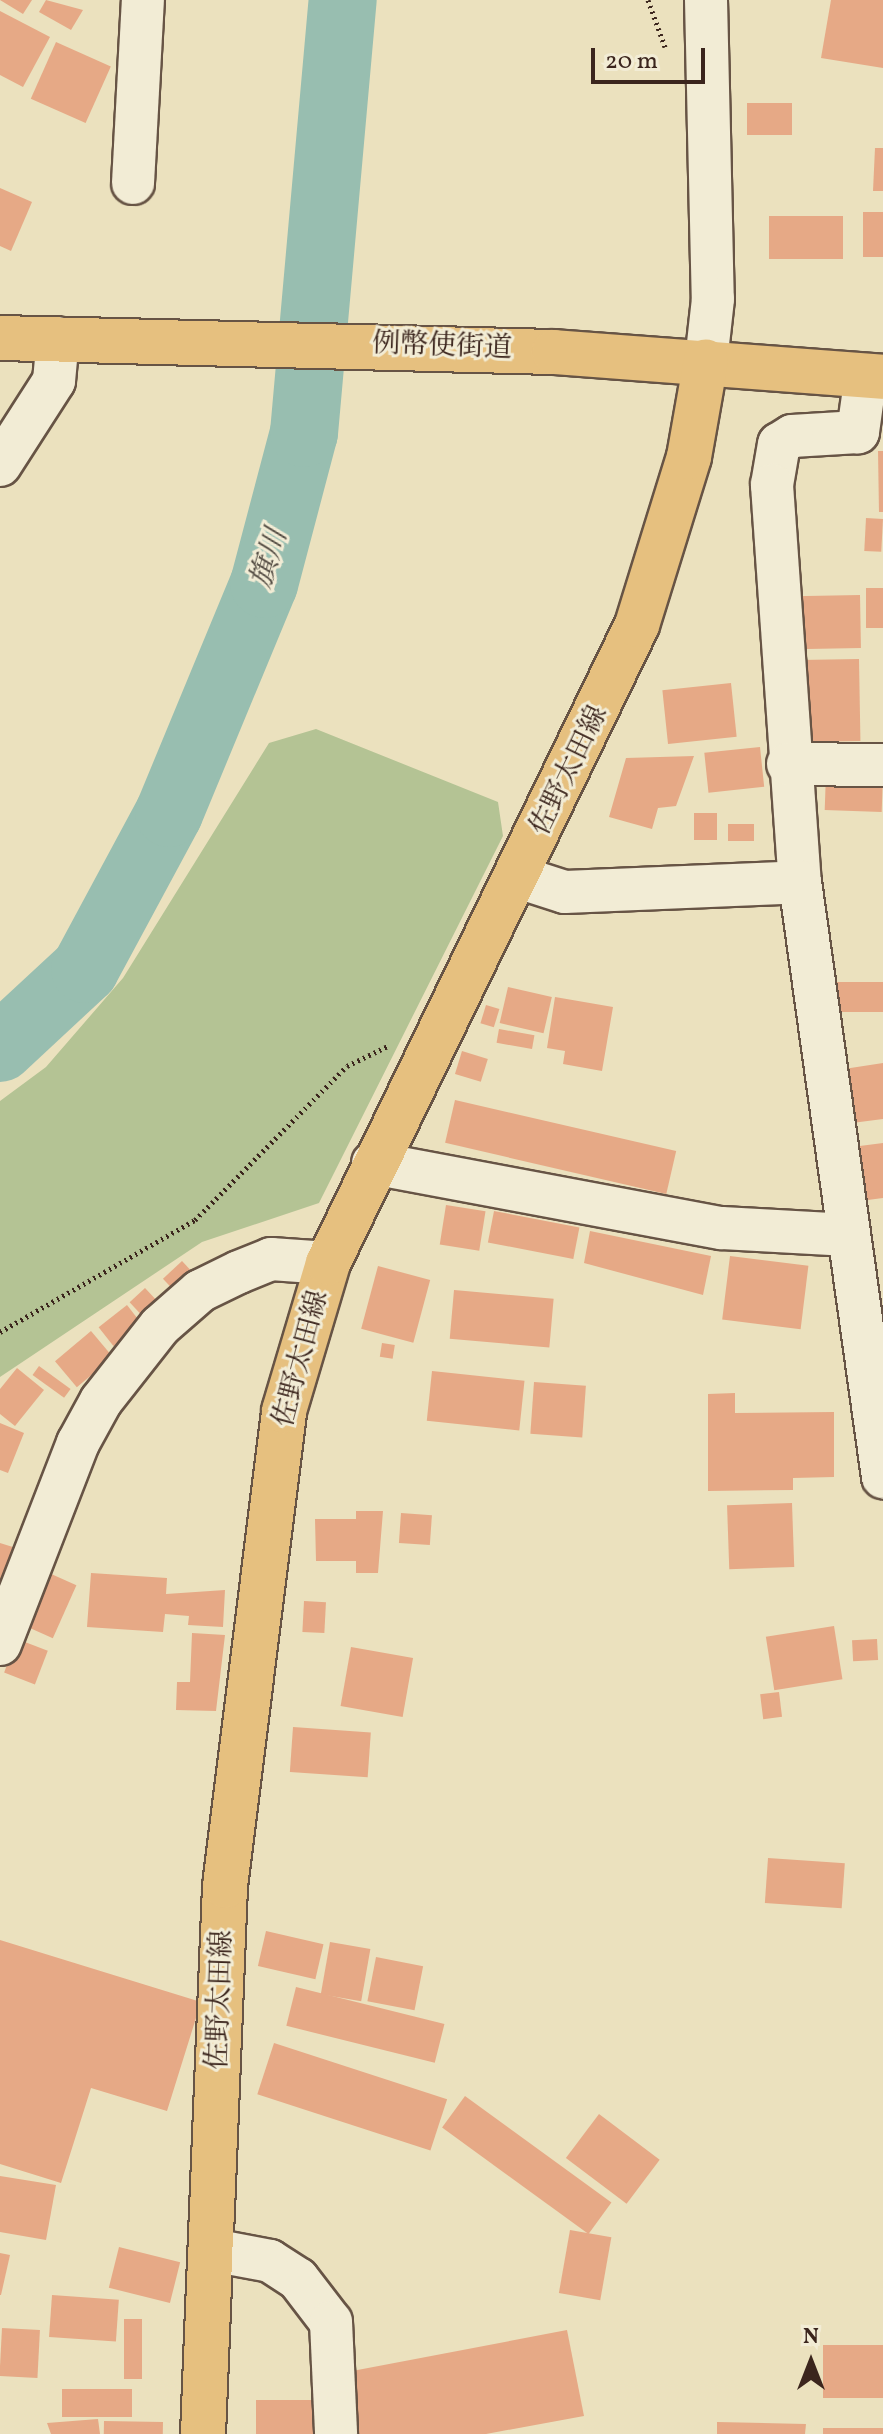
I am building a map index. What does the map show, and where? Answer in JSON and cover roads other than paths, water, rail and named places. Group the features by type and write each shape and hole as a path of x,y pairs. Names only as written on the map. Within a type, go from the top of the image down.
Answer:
{"main road":[{"name":"例幣使街道","path":"0,338 115,338 646,358 875,376"},
{"name":"佐野太田線","path":"203,2434 225,1886 284,1411 328,1263 373,1163 518,877 637,625 689,457 706,361"}],"street":[{"path":"133,183 143,0"},
{"path":"706,0 713,299 706,361"},
{"path":"0,465 54,381 58,338"},
{"path":"875,376 858,432 792,436 774,457 788,764 800,882 883,1477"},
{"path":"788,764 883,765"},
{"path":"518,877 565,892 800,882"},
{"path":"373,1163 722,1228 849,1235"},
{"path":"0,1644 78,1443 160,1326 200,1291 271,1259 328,1263"},
{"path":"212,2250 270,2261 298,2279 331,2322 336,2434"}],"waterway":[{"name":"旗川","path":"0,1048 85,969 169,813 264,584 304,433 343,0"}]}
